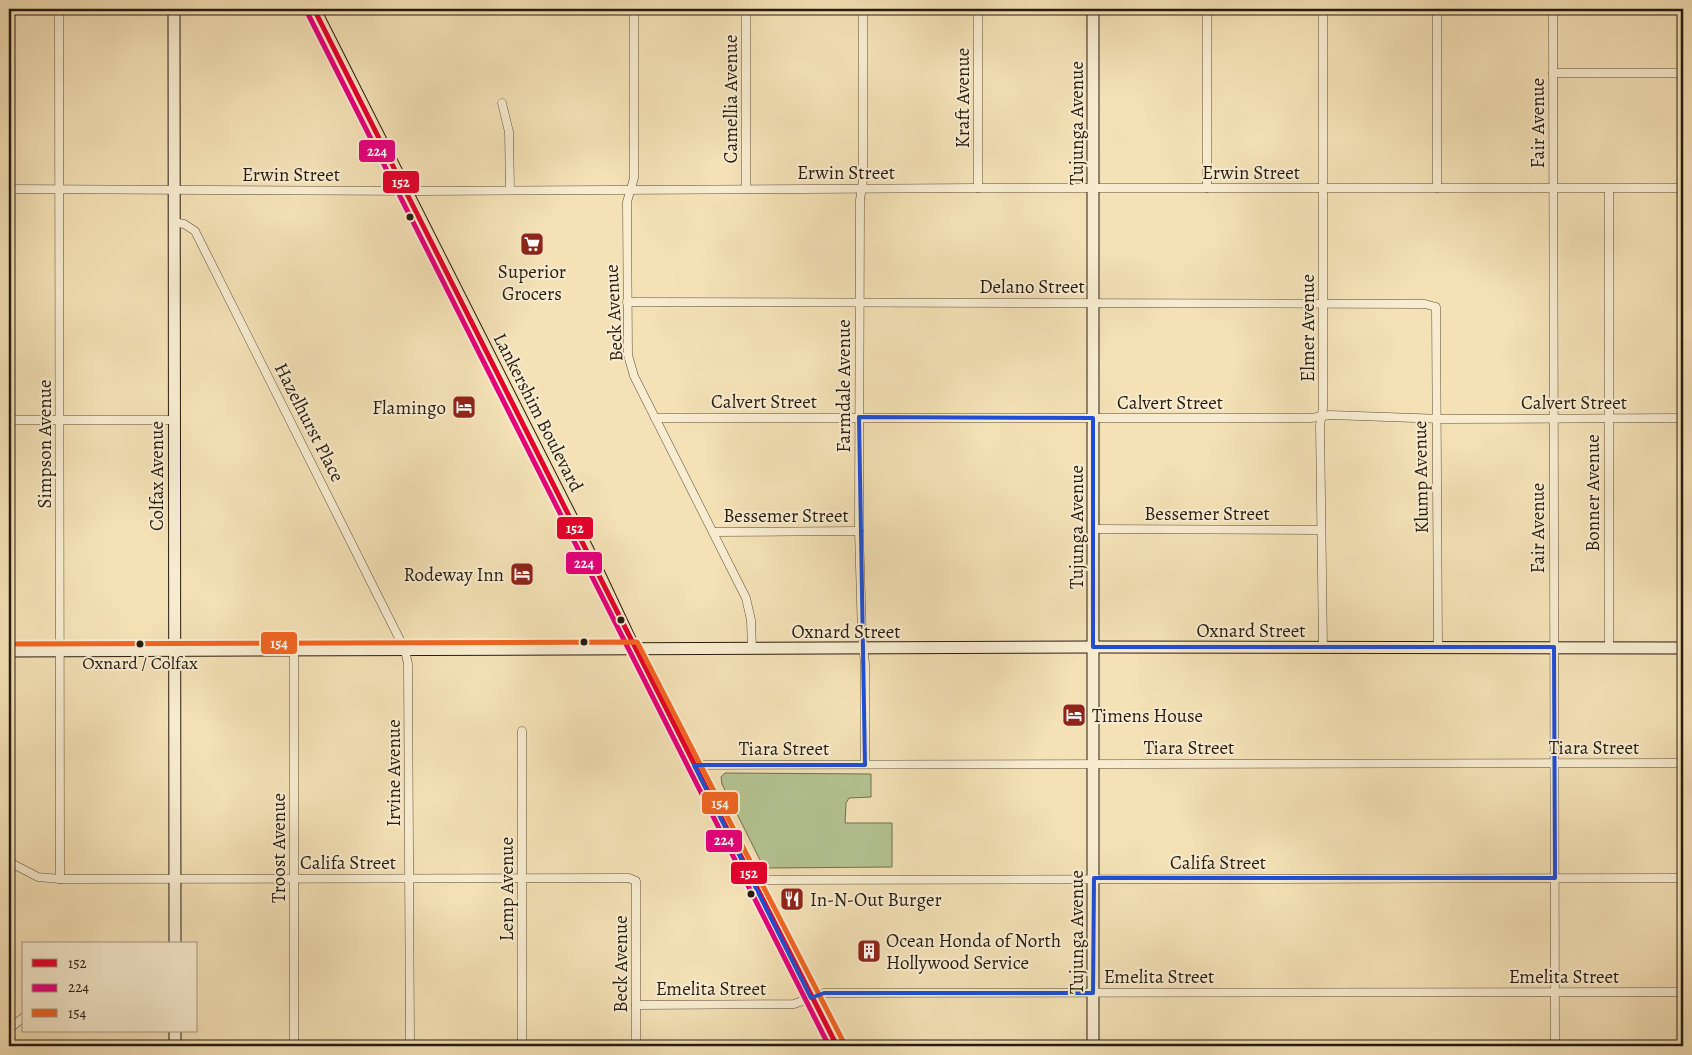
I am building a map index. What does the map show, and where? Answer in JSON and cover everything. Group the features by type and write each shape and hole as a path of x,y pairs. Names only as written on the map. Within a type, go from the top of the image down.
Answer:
{"main road":[{"name":"Colfax Avenue","path":"174,9 175,942"},
{"name":"Lankershim Boulevard","path":"314,9 588,551 634,649 837,1046"},
{"name":"Tujunga Avenue","path":"1093,9 1093,1046"},
{"name":"Oxnard Street","path":"9,650 1092,647 1683,648"},
{"path":"175,1032 175,1046"}],"street":[{"name":"Simpson Avenue","path":"59,9 60,879"},
{"name":"Beck Avenue","path":"634,9 634,178 627,202 628,355 634,376 746,598 751,620 752,649"},
{"name":"Camellia Avenue","path":"746,9 746,189"},
{"name":"Farmdale Avenue","path":"863,9 859,531 862,649 865,664 865,764"},
{"name":"Kraft Avenue","path":"978,9 978,188"},
{"path":"1207,9 1207,188"},
{"name":"Elmer Avenue","path":"1323,9 1323,303 1320,530 1323,647"},
{"path":"1437,9 1437,188"},
{"name":"Fair Avenue","path":"1553,9 1555,1046"},
{"path":"1553,73 1683,73"},
{"path":"502,103 509,132 510,190"},
{"name":"Erwin Street","path":"9,189 407,191 978,188 1683,188"},
{"name":"Bonner Avenue","path":"1609,188 1609,648"},
{"name":"Hazelhurst Place","path":"173,222 184,224 195,231 405,650"},
{"name":"Delano Street","path":"627,302 1323,303 1425,304 1436,307"},
{"name":"Klump Avenue","path":"1436,307 1438,647"},
{"name":"Calvert Street","path":"655,418 1683,418"},
{"path":"9,420 174,420"},
{"name":"Bessemer Street","path":"1093,529 1320,530"},
{"name":"Bessemer Street","path":"712,532 859,531"},
{"name":"Troost Avenue","path":"294,650 294,1046"},
{"name":"Irvine Avenue","path":"405,650 408,664 410,1046"},
{"name":"Lemp Avenue","path":"522,731 522,1046"},
{"name":"Tiara Street","path":"694,764 1683,763"},
{"name":"Califa Street","path":"9,862 38,877 60,879 629,878 636,881"},
{"name":"Califa Street","path":"752,880 1683,878"},
{"name":"Beck Avenue","path":"636,881 636,1046"},
{"name":"Emelita Street","path":"636,1005 791,1004 824,993 1683,992"},
{"path":"9,1029 22,1019"}],"highlighted area":[{"path":"859,417 1093,418 1093,647 1554,647 1555,878 1094,878 1093,993 824,993 811,998 694,765 865,765"}],"green space":[{"path":"725,773 871,774 871,797 849,798 846,803 845,823 892,823 892,867 764,868 722,784 721,777"}],"transit line":[{"name":"152","path":"314,9 837,1046"},
{"name":"224","path":"307,12 829,1046"},
{"name":"154","path":"9,644 637,642 844,1043"}],"place":[{"name":"Superior Grocers","path":"532,244"},
{"name":"Flamingo","path":"464,407"},
{"name":"Rodeway Inn","path":"522,574"},
{"name":"Oxnard / Colfax","path":"140,644"},
{"name":"Timens House","path":"1074,715"},
{"name":"In-N-Out Burger","path":"792,899"},
{"name":"Ocean Honda of North Hollywood Service","path":"869,951"}]}
